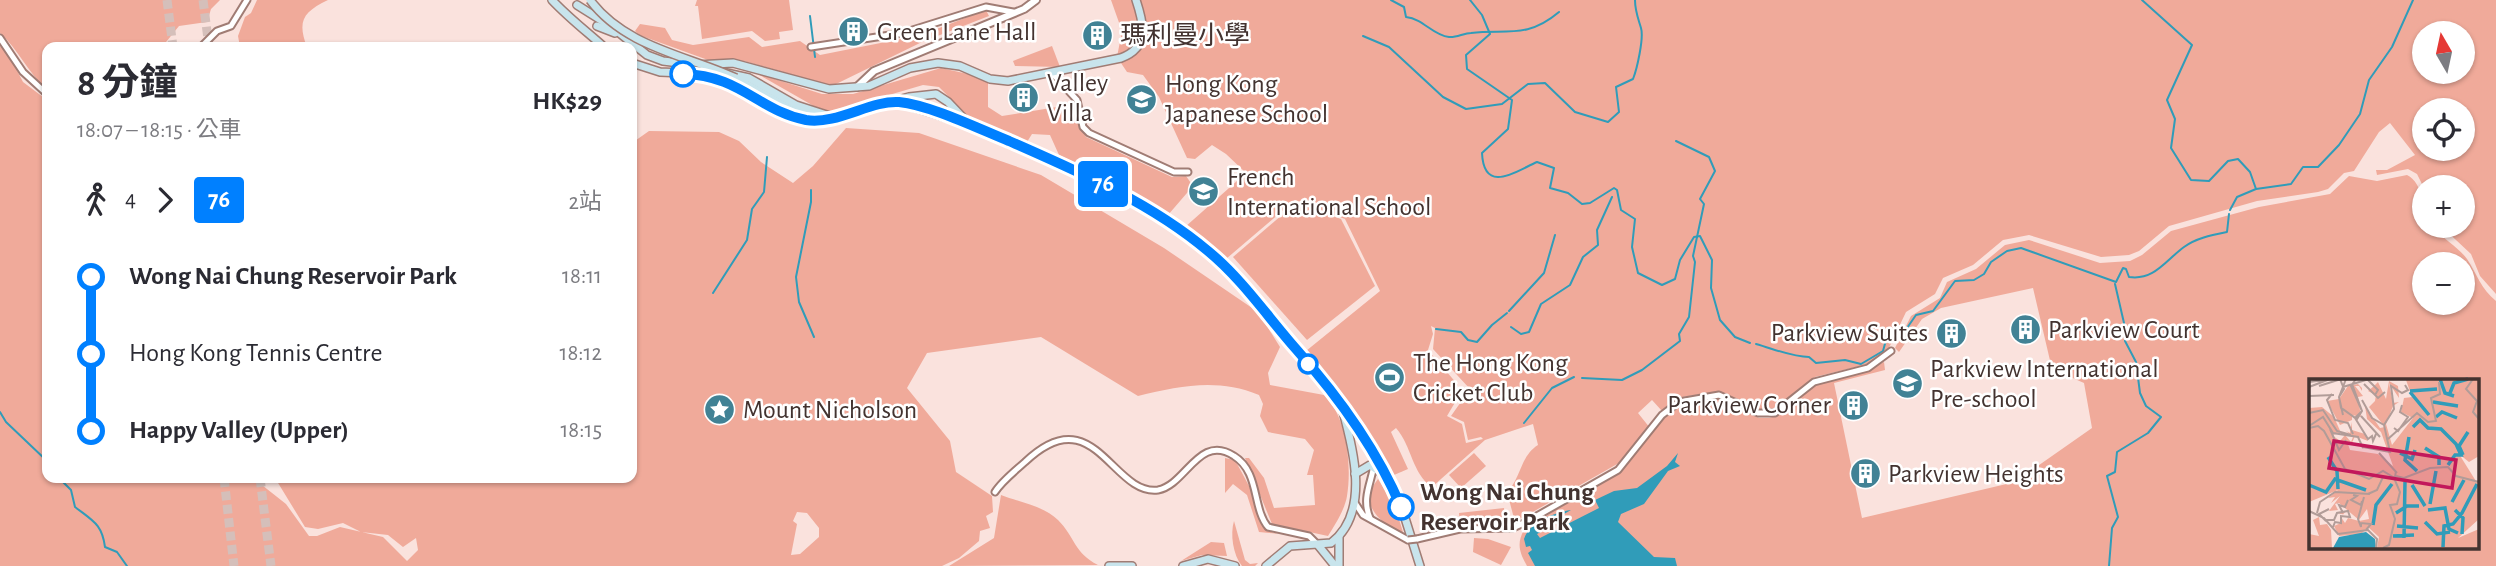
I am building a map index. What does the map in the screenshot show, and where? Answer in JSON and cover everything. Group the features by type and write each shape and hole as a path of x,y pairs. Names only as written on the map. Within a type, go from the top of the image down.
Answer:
{"main road":[{"path":"552,0 564,13 630,42"},
{"path":"590,0 612,23 630,36 724,73 802,114 833,117"},
{"path":"637,47 647,55 663,61 696,65 733,63 829,89 869,86 910,68 930,63 960,66 998,81 1117,60 1134,51 1142,40 1144,29 1136,0"},
{"path":"575,3 581,30 594,24"},
{"path":"575,3 594,24 603,42"},
{"path":"637,65 660,72 740,74 796,105 833,117"},
{"path":"704,75 742,89 802,119 815,121 926,94 936,94 948,102 970,125"},
{"path":"897,102 970,125 1073,169 1139,204 1192,238 1221,262 1341,404 1375,455 1404,515 1420,566"},
{"path":"943,115 948,111 948,102"},
{"path":"1337,566 1334,545 1355,500 1355,474 1341,404"},
{"path":"1355,474 1365,465 1375,467 1386,476"},
{"path":"1318,545 1337,566"},
{"path":"1266,566 1290,546 1334,545"},
{"path":"1183,566 1213,559 1235,566"},
{"path":"1109,566 1132,566"}],"street":[{"path":"206,42 217,31 231,26 247,0"},
{"path":"857,87 874,71 1016,12 1036,0"},
{"path":"813,47 908,32 984,7 1016,12"},
{"path":"984,7 990,9 995,19"},
{"path":"0,38 23,72 42,89"},
{"path":"1052,73 1077,100 1083,127 1089,133 1174,172 1188,172"},
{"path":"1355,500 1359,512 1408,540 1453,530 1513,528 1618,470 1664,413 1682,400 1723,395 1758,413 1775,413 1814,382 1868,368 1891,351"},
{"path":"995,492 1036,451 1065,440 1094,447 1131,481 1152,490 1167,486 1202,455 1225,452 1237,457 1247,471 1265,525 1309,536 1318,545"},
{"path":"1370,518 1366,498 1375,467 1375,455"}],"shaded area":[{"path":"0,0 220,0 211,9 207,22 179,26 166,42 42,42 42,84 0,33"},
{"path":"257,0 328,0 304,18 305,42 239,42 238,36 245,17 251,13"},
{"path":"697,0 789,0 793,30 779,32 780,39 765,41 752,31 702,39 698,6 695,6"},
{"path":"1111,0 2496,0 2496,294 2480,276 2475,264 2475,252 2469,252 2454,238 2475,238 2475,175 2418,175 2408,169 2377,175 2376,170 2387,170 2412,157 2412,161 2475,161 2475,98 2412,98 2412,151 2390,123 2379,132 2354,171 2344,173 2328,189 2257,201 2169,226 2139,251 2129,255 2101,257 2029,235 2003,240 1973,265 1943,278 1935,294 1906,312 1887,352 1868,364 1815,377 1780,409 1760,412 1726,394 1714,392 1683,397 1662,411 1652,400 1638,413 1650,428 1619,463 1515,522 1507,492 1524,461 1538,445 1533,424 1485,440 1432,487 1420,475 1396,428 1391,432 1408,469 1394,475 1349,406 1306,351 1380,291 1345,219 1295,200 1226,259 1185,227 1246,173 1212,145 1195,159 1187,158 1159,97 1143,75 1127,72 1117,57 1122,31","holes":["1431,326 1435,328 1433,349 1470,389 1451,416 1464,422 1468,440 1481,437 1483,439 1466,443 1462,424 1447,416 1460,394 1456,396 1451,391 1458,385 1428,350 1433,334"]},
{"path":"986,10 989,16 922,42 832,86 744,61 708,60 639,35 635,31 640,24 665,28 672,40 693,45 749,37 762,47 800,41 820,55 921,35"},
{"path":"0,46 8,53 23,82 42,96 42,483 259,483 286,504 309,536 317,536 340,527 361,532 343,523 318,529 305,527 278,483 637,483 637,139 649,131 719,132 739,141 761,162 793,183 813,166 846,128 919,133 1041,175 1164,248 1258,312 1280,347 1268,373 1270,385 1324,395 1332,404 1343,428 1349,471 1346,501 1328,536 1272,524 1245,458 1249,458 1264,478 1274,508 1315,505 1313,475 1307,475 1314,450 1305,439 1268,432 1260,416 1263,404 1259,395 1228,387 1199,385 1138,396 1041,337 927,353 907,388 950,441 956,472 992,496 993,512 986,516 990,528 980,531 979,541 959,558 942,566 0,566","holes":["797,512 807,513 819,528 819,537 800,554 791,555 797,524 793,521","362,532 388,535 403,547 416,538 418,550 407,561 383,537"]},
{"path":"1052,46 1060,67 1015,66 1013,61"},
{"path":"941,68 977,76 988,83 988,107 1002,116 1063,106 1071,108 1086,137 1172,177 1186,176 1193,186 1168,215 1108,179 1059,155 1050,135 1032,134 1027,142 971,119 939,87 923,85 831,112 819,109 756,73 822,94 853,94"},
{"path":"2407,175 2412,178 2412,238 2444,238 2461,252 2412,252 2412,315 2475,315 2475,272 2496,301 2496,566 1527,566 1522,557 1520,544 1524,530 1623,467 1668,413 1685,402 1724,399 1759,418 1769,418 1783,414 1818,382 1856,374 1884,362 1885,370 1834,383 1862,518 2015,482 2092,428 2084,383 2052,369 2033,288 1941,308 1922,319 1899,352 1895,348 1911,316 1940,298 1947,282 1976,269 2005,245 2029,240 2100,263 2130,261 2142,255 2171,231 2259,207 2330,194 2349,176 2377,181"},
{"path":"1296,203 1341,219 1375,286 1307,340 1233,257"},
{"path":"1474,453 1486,466 1461,488 1449,475"},
{"path":"1225,458 1235,460 1255,497 1261,524 1268,531 1279,534 1259,532 1247,495 1233,484 1225,493"},
{"path":"1378,479 1395,507 1403,532 1384,523 1371,507 1368,493"},
{"path":"1001,495 1052,515 1064,526 1079,550 1098,565 949,566 994,538"},
{"path":"1504,508 1505,523 1460,527 1459,513"},
{"path":"1234,521 1245,560 1250,564 1258,563 1255,566 1242,566 1236,556 1232,538"},
{"path":"1474,538 1488,539 1511,547 1501,565 1473,552"},
{"path":"1211,542 1224,543 1227,556 1202,555 1181,561"}],"water":[{"path":"1678,453 1675,462 1680,466 1668,471 1644,504 1621,514 1618,522 1654,557 1675,558 1677,566 1535,566 1528,553 1532,550 1530,546 1526,547 1524,539 1531,527 1550,516 1571,510 1557,518 1559,522 1537,534 1540,538 1599,508 1595,500 1614,491 1637,488 1667,466"}],"waterway":[{"path":"1391,0 1404,7 1406,17 1449,37 1527,29 1559,12"},
{"path":"1470,0 1482,15 1490,34 1466,55 1467,69 1512,100 1508,129 1482,153 1484,166 1489,174 1503,177 1537,162 1554,168 1550,188 1568,193 1582,204 1590,203 1614,188 1617,190 1621,210 1635,219 1632,247 1638,273 1662,285 1675,279 1680,260 1694,237 1700,236 1712,260 1711,288 1720,320 1735,337 1750,343"},
{"path":"1363,36 1389,47 1443,97 1466,109 1502,104 1528,84 1545,83 1575,112 1608,122 1619,112 1616,87 1633,79 1638,61 1642,33 1635,0"},
{"path":"2142,0 2192,45 2167,100 2175,119 2171,148 2191,180 2209,181 2228,161 2238,159 2250,172 2256,189 2291,184 2303,167 2318,167 2339,145 2360,114 2369,80 2392,47 2413,0"},
{"path":"810,16 815,57"},
{"path":"1582,378 1622,380 1642,370 1680,341 1679,334 1689,317 1695,262 1693,256 1704,204 1700,199 1715,171 1709,157 1676,141"},
{"path":"713,293 747,240 752,209 764,192 767,157"},
{"path":"2230,210 2237,197 2256,189"},
{"path":"811,190 796,277 799,302 814,337"},
{"path":"1511,327 1521,334 1529,332 1541,304 1570,285 1583,257 1598,245 1597,230 1612,197"},
{"path":"1907,328 1916,315 1933,311 1955,281 1974,280 1984,274 1991,262 2007,251 2021,248 2116,282 2123,268 2129,277 2146,276 2189,244 2204,237 2227,232 2229,214"},
{"path":"1509,311 1544,273 1555,235"},
{"path":"2109,566 2112,528 2118,517 2107,476 2115,472 2117,452 2148,433 2161,417 2146,406 2140,393 2136,362 2125,341 2124,323 2115,284"},
{"path":"1436,329 1461,332 1468,340 1477,342 1507,313"},
{"path":"1756,344 1809,357 1816,363 1845,360 1861,364 1883,351 1886,340 1895,332"},
{"path":"1524,423 1552,388 1574,377"},
{"path":"0,412 6,422 42,456"},
{"path":"64,483 71,490 75,507 99,528 105,547 117,552 127,566"}],"tunnel":[{"path":"167,0 172,42"},
{"path":"203,0 208,42"},
{"path":"225,483 234,566"},
{"path":"261,483 271,566"}],"bus line":[{"name":"76","path":"683,74 704,75 725,81 802,119 824,120 897,102 943,115 1073,169 1139,204 1207,250 1266,311 1349,412 1381,462 1401,507"}],"place":[{"name":"Green Lane Hall","path":"854,32"},
{"name":"瑪利曼小學","path":"1097,36"},
{"name":"Valley Villa","path":"1024,98"},
{"name":"Hong Kong Japanese School","path":"1142,99"},
{"name":"French International School","path":"1204,192"},
{"name":"Parkview Court","path":"2025,330"},
{"name":"Parkview Suites","path":"1951,333"},
{"name":"The Hong Kong Cricket Club","path":"1390,378"},
{"name":"Parkview International Pre-school","path":"1907,384"},
{"name":"Parkview Corner","path":"1854,405"},
{"name":"Mount Nicholson","path":"720,410"},
{"name":"Parkview Heights","path":"1865,474"},
{"name":"Wong Nai Chung Reservoir Park","path":"1401,507"}]}
